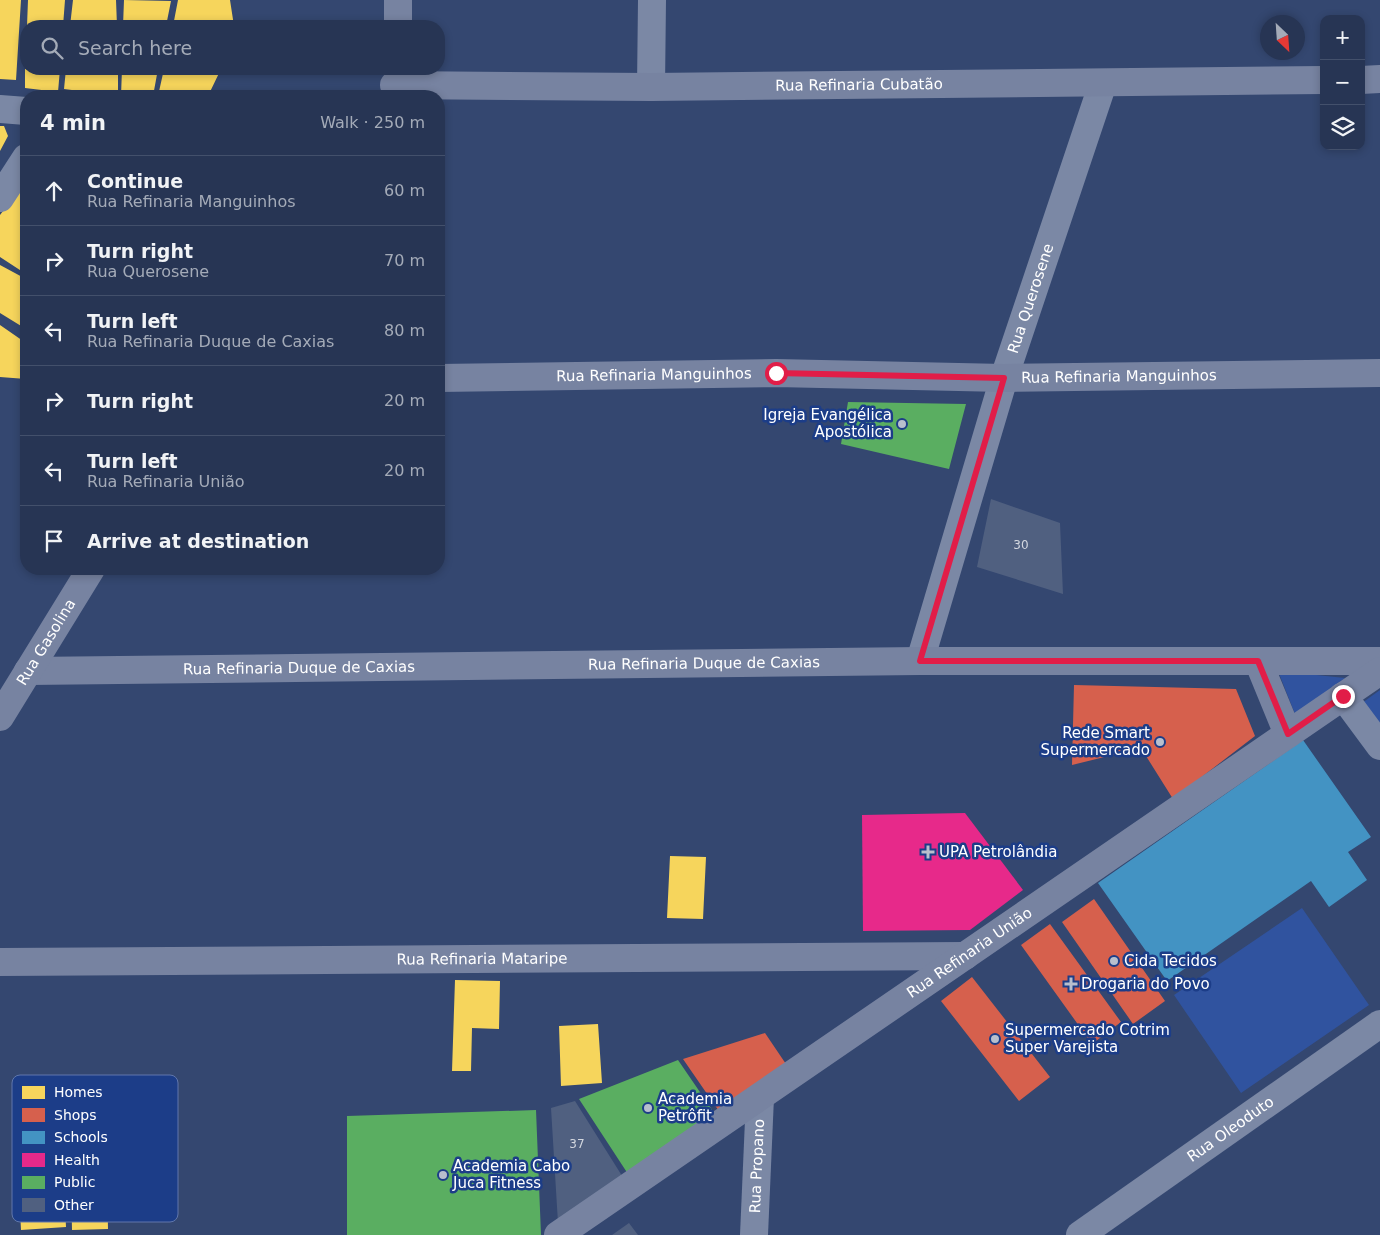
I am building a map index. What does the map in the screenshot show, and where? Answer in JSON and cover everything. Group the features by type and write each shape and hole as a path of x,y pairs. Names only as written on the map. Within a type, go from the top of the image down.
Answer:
{"street":[{"path":"398,0 398,20"},
{"path":"651,87 652,0"},
{"path":"1365,80 1380,79"},
{"name":"Rua Refinaria Cubatão","path":"392,84 651,87 1320,80"},
{"name":"Rua Querosene","path":"920,661 1004,378 1102,83"},
{"path":"0,109 20,111"},
{"path":"0,198 20,167"},
{"name":"Rua Refinaria Manguinhos","path":"445,378 776,373 1004,378 1380,373"},
{"name":"Rua Gasolina","path":"0,717 87,575"},
{"name":"Rua Refinaria Duque de Caxias","path":"28,671 920,661 1380,661"},
{"path":"1258,661 1288,734"},
{"name":"Rua Refinaria União","path":"558,1235 1380,671"},
{"path":"1343,696 1380,746"},
{"name":"Rua Refinaria Mataripe","path":"0,962 965,956"},
{"name":"Rua Oleoduto","path":"1080,1235 1380,1024"},
{"name":"Rua Propano","path":"754,1235 760,1097"}],"shaded area":[{"path":"1278,671 1345,678 1295,714"},
{"path":"1380,690 1380,729 1362,703"},
{"path":"1302,908 1369,1005 1241,1093 1174,995"}],"building: Homes":[{"path":"0,0 21,0 16,80 0,79"},
{"path":"28,0 65,0 63,20 27,20"},
{"path":"73,0 116,0 117,20 71,20"},
{"path":"124,0 171,1 167,20 123,20"},
{"path":"178,0 230,0 233,20 174,20"},
{"path":"25,75 59,75 58,90 25,88"},
{"path":"65,75 118,75 118,90 64,89"},
{"path":"122,75 157,75 154,90 121,90"},
{"path":"163,75 218,75 211,90 159,90"},
{"path":"0,126 4,126 8,136 0,151"},
{"path":"20,189 20,270 0,257 0,215"},
{"path":"0,265 20,276 20,325 0,313"},
{"path":"0,325 20,339 20,379 0,377"},
{"path":"670,856 706,857 703,919 667,918"},
{"path":"455,980 500,981 499,1029 472,1028 471,1071 452,1071"},
{"path":"598,1024 602,1083 561,1086 559,1026"},
{"path":"21,1222 66,1222 66,1227 21,1230"},
{"path":"72,1222 108,1222 108,1229 72,1230"}],"building: Shops":[{"name":"Rede Smart Supermercado","path":"1074,685 1236,689 1255,736 1173,799 1141,748 1072,765"},
{"name":"Cida Tecidos","path":"1094,899 1165,1001 1133,1024 1062,922"},
{"name":"Drogaria do Povo","path":"1050,924 1121,1022 1092,1044 1021,945"},
{"name":"Supermercado Cotrim Super Varejista","path":"972,977 1050,1077 1019,1101 941,1001"},
{"path":"765,1033 790,1070 723,1117 683,1059"}],"building: Schools":[{"path":"1303,740 1371,837 1348,852 1367,880 1329,907 1311,881 1167,981 1098,883"}],"building: Health":[{"name":"UPA Petrolândia","path":"965,813 1023,890 970,930 863,931 862,815"}],"building: Public":[{"name":"Igreja Evangélica Apostólica","path":"848,402 966,404 949,469 841,444"},
{"name":"Academia Petrôfit","path":"678,1060 717,1117 628,1174 579,1099"},
{"name":"Academia Cabo Juca Fitness","path":"536,1110 541,1235 347,1235 347,1116"}],"building: Other":[{"path":"991,499 1060,523 1063,594 977,567"},
{"path":"575,1101 624,1179 558,1223 551,1108"},
{"path":"629,1223 638,1235 612,1235"}],"place":[{"name":"Igreja Evangélica Apostólica","path":"902,424"},
{"name":"Rede Smart Supermercado","path":"1160,742"},
{"name":"UPA Petrolândia","path":"928,852"},
{"name":"Cida Tecidos","path":"1114,961"},
{"name":"Drogaria do Povo","path":"1071,984"},
{"name":"Supermercado Cotrim Super Varejista","path":"995,1039"},
{"name":"Academia Petrôfit","path":"648,1108"},
{"name":"Academia Cabo Juca Fitness","path":"443,1175"}],"route":[{"path":"776,373 1004,378 920,661 1258,661 1288,734 1343,696"}]}
